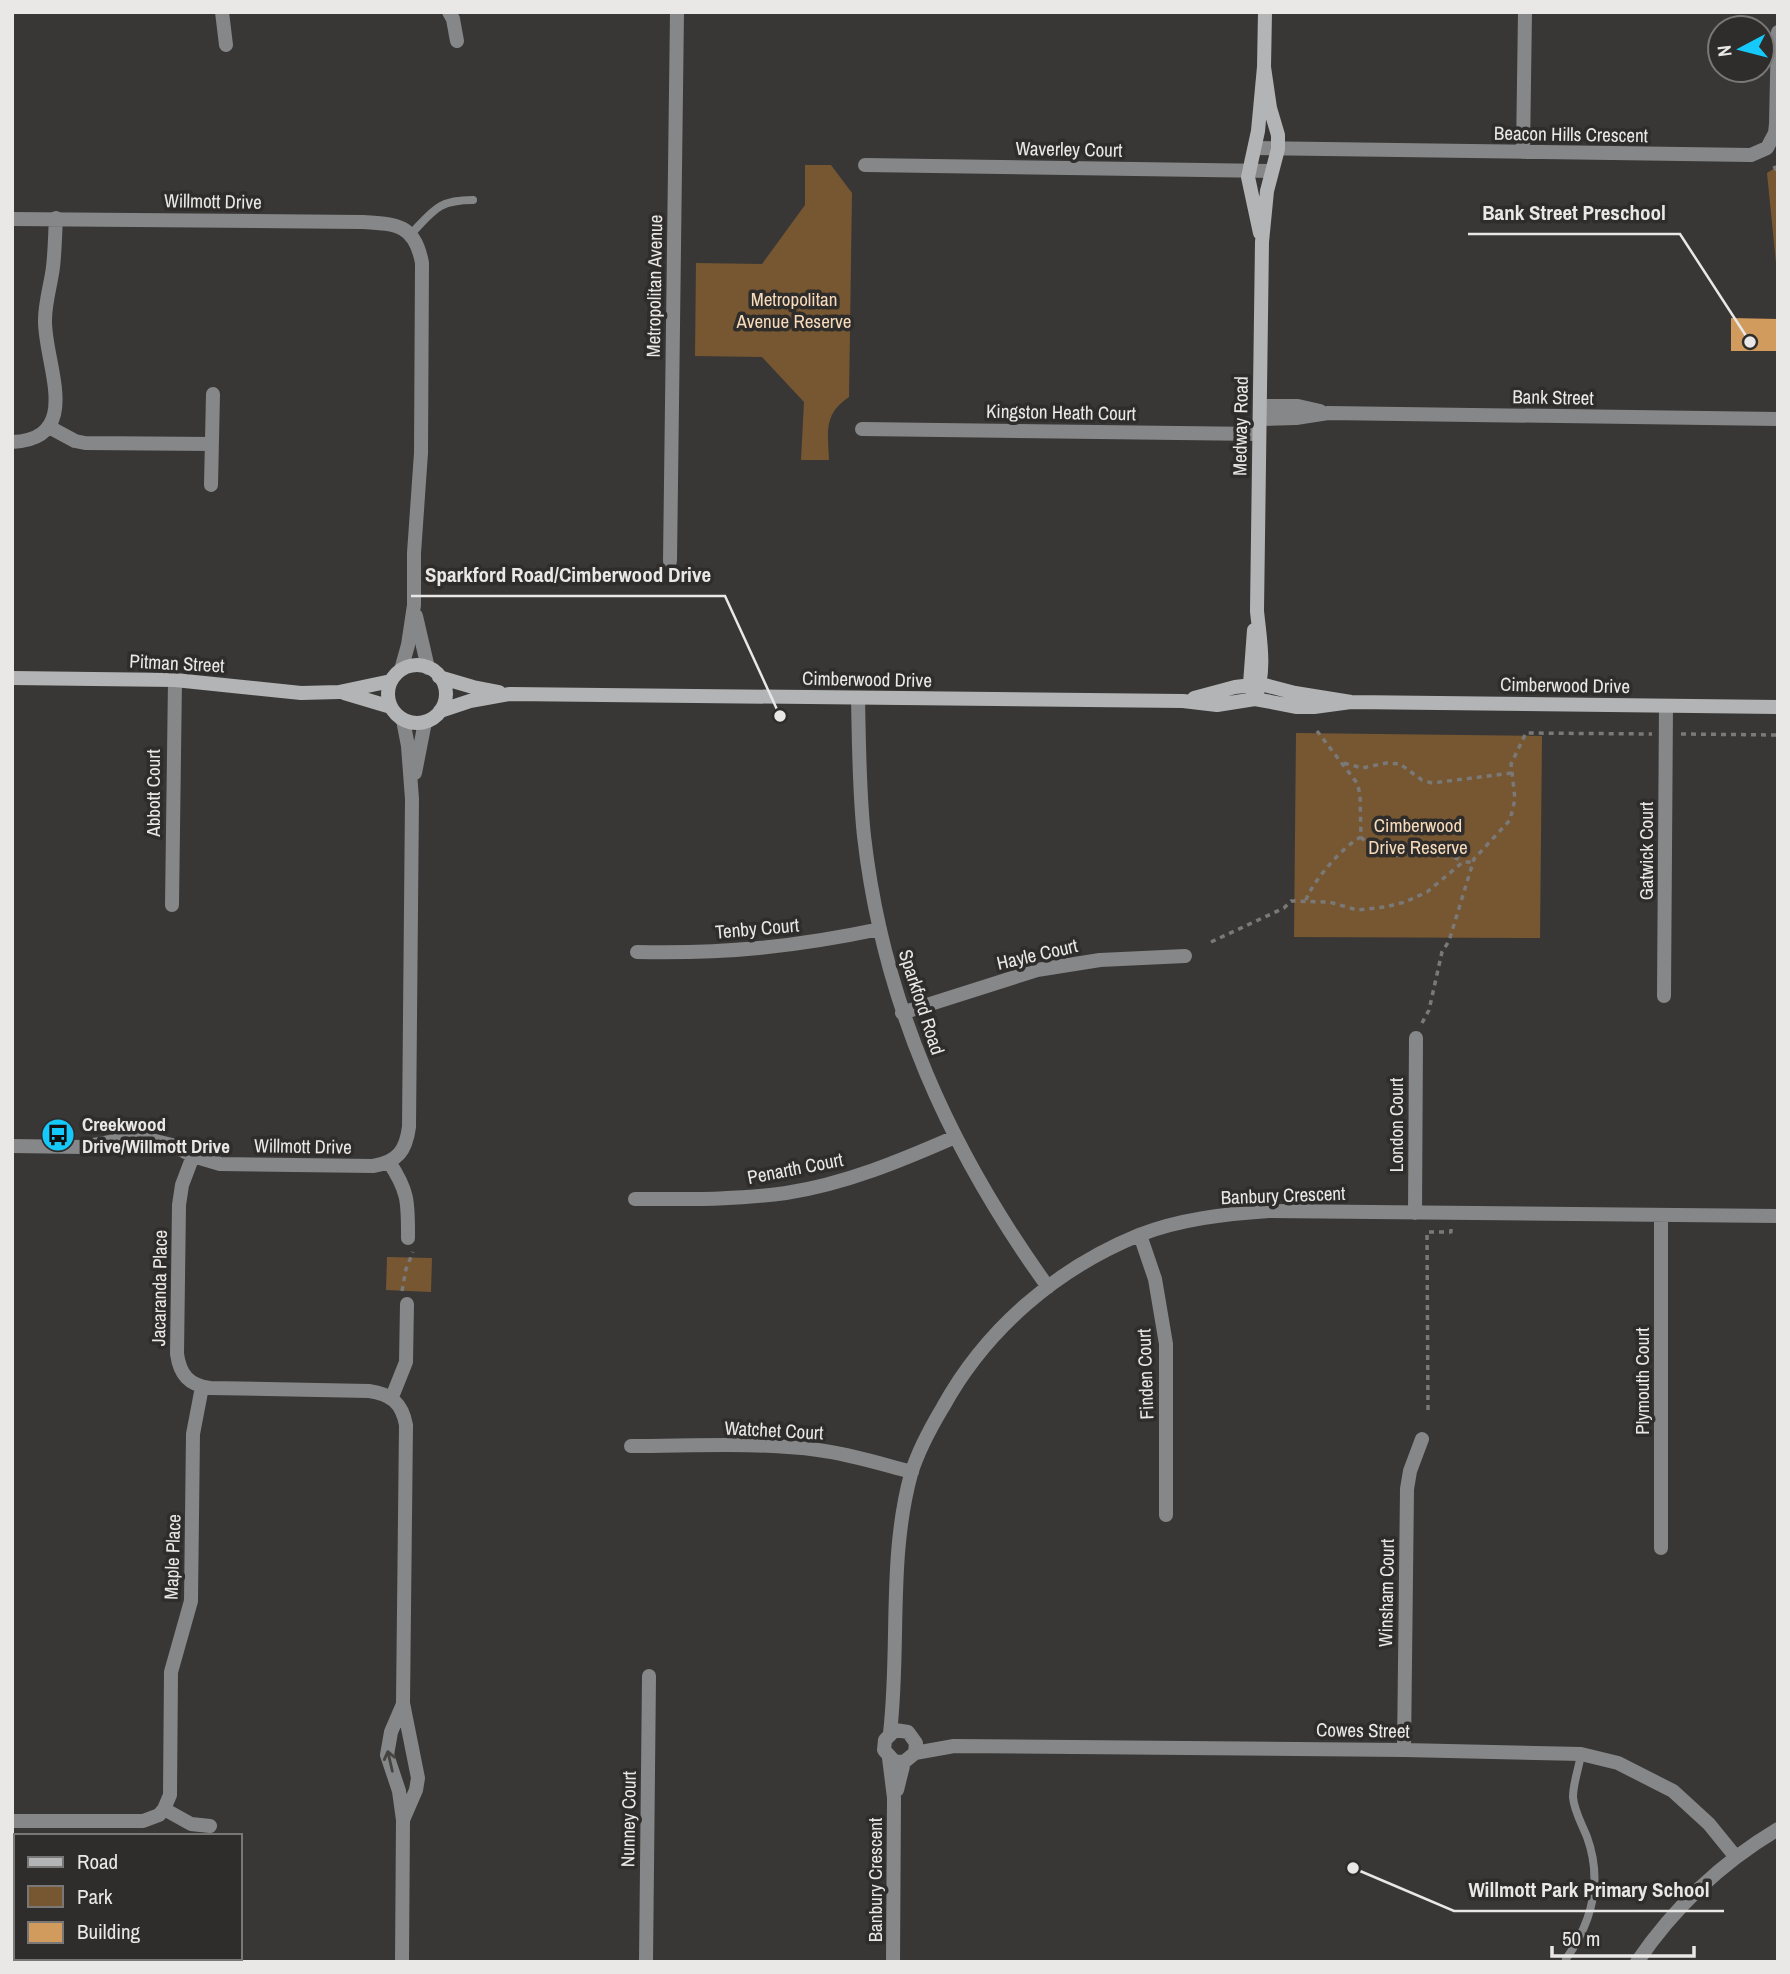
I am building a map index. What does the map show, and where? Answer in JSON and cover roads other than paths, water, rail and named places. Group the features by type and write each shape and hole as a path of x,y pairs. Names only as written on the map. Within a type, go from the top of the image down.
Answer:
{"street":[{"path":"222,12 226,45"},
{"path":"449,12 457,41"},
{"name":"Metropolitan Avenue","path":"670,561 677,12"},
{"name":"Medway Road","path":"1262,242 1249,186 1249,171 1255,148 1264,67 1265,12"},
{"path":"1523,152 1525,12"},
{"name":"Beacon Hills Crescent","path":"1255,148 1738,156 1760,153 1767,148 1775,133 1778,33"},
{"name":"Medway Road","path":"1255,699 1255,684 1263,662 1257,611 1262,242 1271,171 1278,149 1278,135 1270,108 1264,67"},
{"name":"Waverley Court","path":"865,165 1271,171"},
{"path":"12,442 34,440 49,427 55,407 54,374 44,323 53,269 56,218"},
{"name":"Willmott Drive","path":"12,219 363,222 393,224 411,234"},
{"path":"411,234 420,251 422,263 421,453 414,553 414,605 408,645 388,698 391,707 403,720 418,723 425,722 440,711 445,694 433,672 414,605"},
{"path":"211,485 213,394"},
{"name":"Bank Street","path":"1260,412 1296,418 1328,413 1778,419"},
{"path":"49,427 75,441 85,443 212,444"},
{"name":"Kingston Heath Court","path":"862,429 1259,434"},
{"path":"396,676 410,666 433,672"},
{"name":"Cimberwood Drive","path":"433,672 473,687 510,694 1183,701 1217,705 1255,699 1297,707 1351,702 1778,707"},
{"name":"Pitman Street","path":"12,678 175,680 278,692 339,692 396,676"},
{"name":"Abbott Court","path":"172,905 175,680"},
{"name":"Cimberwood Drive","path":"1183,701 1255,684 1351,702"},
{"name":"Pitman Street","path":"339,692 391,707"},
{"name":"Cimberwood Drive","path":"440,711 470,701 510,694"},
{"name":"Sparkford Road","path":"858,698 864,835 880,929 902,1013 954,1137 1011,1235 1048,1287"},
{"name":"Gatwick Court","path":"1664,996 1666,706"},
{"path":"403,720 412,799"},
{"path":"408,1238 408,1201 405,1189 389,1162 405,1149 409,1127 412,799 419,743 425,722"},
{"name":"Tenby Court","path":"636,952 761,949 817,942 880,929"},
{"name":"Hayle Court","path":"902,1013 1048,968 1110,959 1185,956"},
{"name":"London Court","path":"1415,1213 1416,1038"},
{"name":"Penarth Court","path":"635,1199 749,1197 810,1188 891,1164 954,1137"},
{"name":"Willmott Drive","path":"12,1146 83,1147 121,1140 147,1139 172,1145 193,1156 220,1164 373,1166 389,1162"},
{"name":"Jacaranda Place","path":"193,1156 185,1173 178,1205 177,1354 182,1373 187,1380 202,1387"},
{"name":"Banbury Crescent","path":"894,1798 905,1743 895,1689 898,1560 912,1472 934,1422 959,1378 1000,1328 1048,1287 1096,1255 1170,1225 1232,1213 1451,1212 1778,1216"},
{"name":"Plymouth Court","path":"1661,1214 1661,1548"},
{"name":"Finden Court","path":"1140,1235 1155,1279 1166,1344 1166,1514"},
{"path":"392,1397 406,1362 407,1304"},
{"path":"202,1387 369,1391 392,1397 404,1413 403,1703 418,1779 403,1820"},
{"name":"Maple Place","path":"164,1809 170,1795 172,1662 191,1601 193,1434 202,1387"},
{"name":"Winsham Court","path":"1404,1750 1407,1489 1409,1471 1422,1439"},
{"name":"Watchet Court","path":"631,1446 808,1449 857,1457 912,1472"},
{"name":"Nunney Court","path":"646,1962 649,1676"},
{"path":"401,1962 403,1820 399,1791 387,1755 391,1732 403,1703"},
{"path":"890,1758 905,1743"},
{"name":"Banbury Crescent","path":"893,1962 894,1798 890,1758 884,1745 905,1743"},
{"name":"Cowes Street","path":"905,1743 954,1746 1581,1754 1618,1763 1673,1791 1709,1824 1735,1856"},
{"path":"12,1821 132,1822 151,1819 164,1809 191,1824 210,1826"},
{"path":"1637,1962 1683,1903 1735,1856 1778,1829"}],"lane":[{"path":"411,234 443,204 456,200 473,200"},
{"path":"1566,1959 1580,1939 1594,1901 1592,1855 1573,1795 1581,1754"}],"place":[{"name":"Bank Street Preschool","path":"1750,342"},
{"name":"Sparkford Road/Cimberwood Drive","path":"780,716"},
{"name":"Creekwood Drive/Willmott Drive","path":"58,1135"},
{"name":"Willmott Park Primary School","path":"1353,1868"}],"park label":[{"name":"Metropolitan Avenue Reserve","path":"794,310"},
{"name":"Cimberwood Drive Reserve","path":"1418,836"}]}
